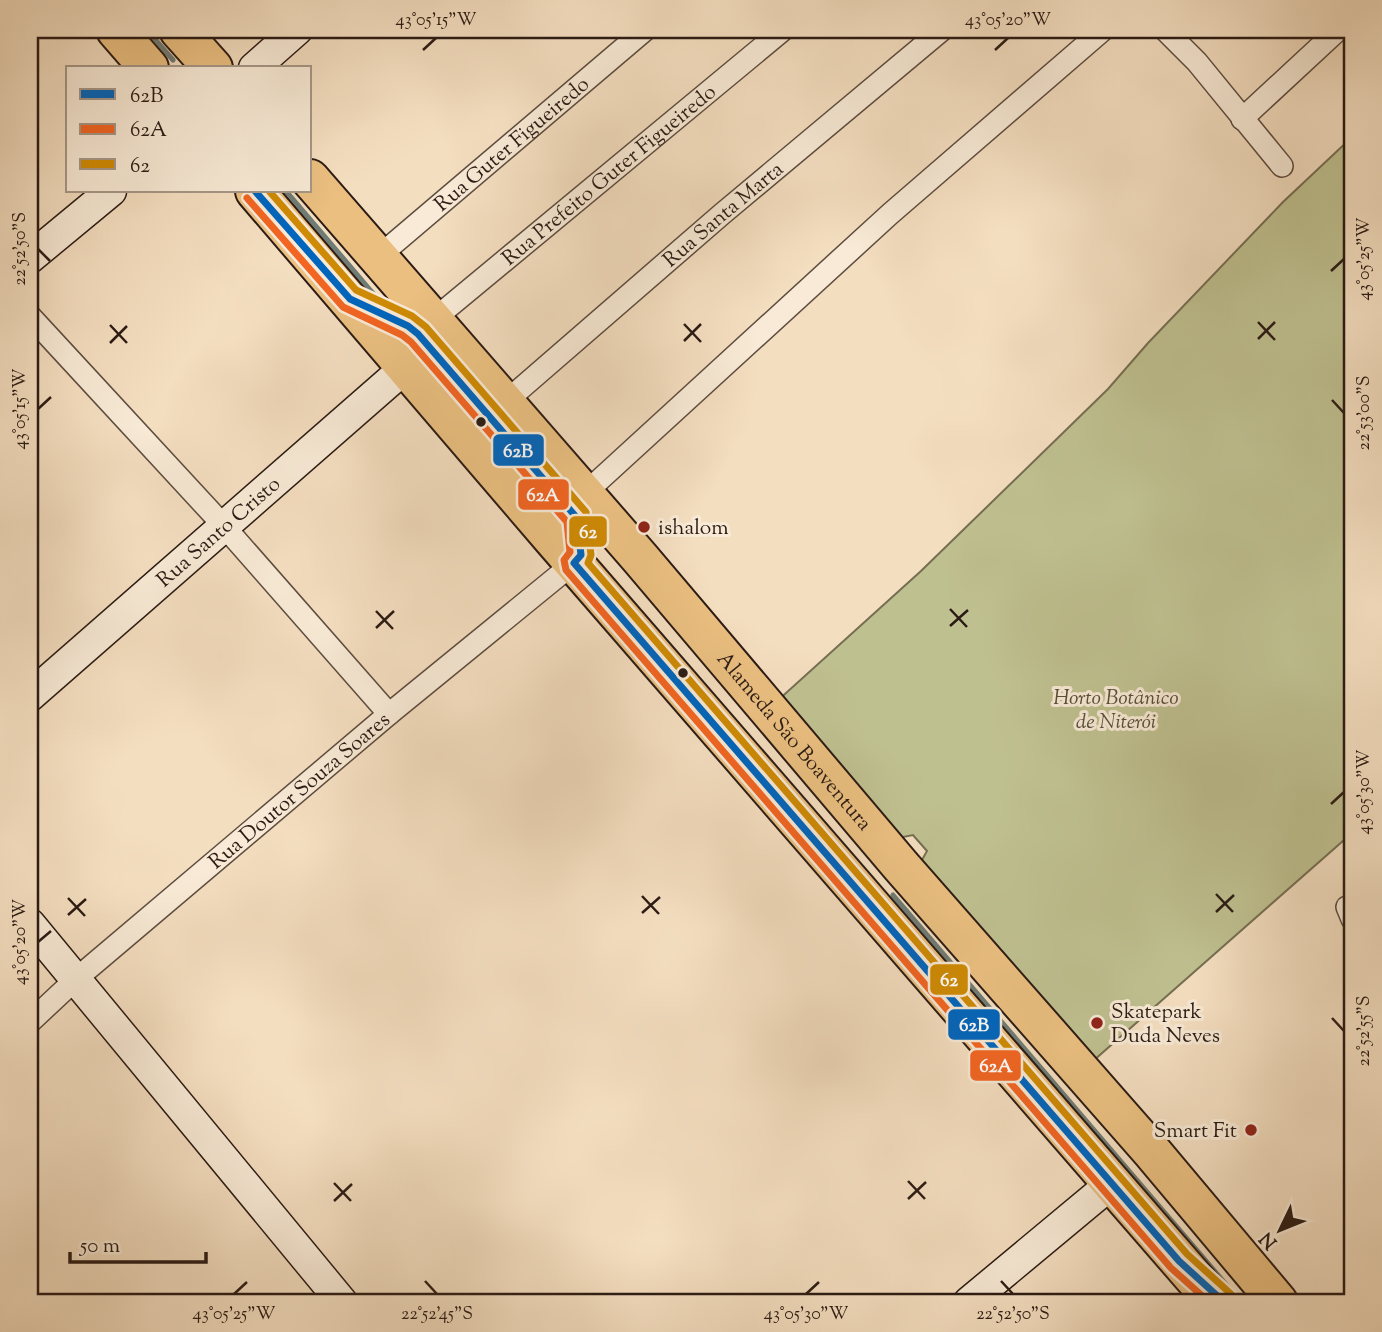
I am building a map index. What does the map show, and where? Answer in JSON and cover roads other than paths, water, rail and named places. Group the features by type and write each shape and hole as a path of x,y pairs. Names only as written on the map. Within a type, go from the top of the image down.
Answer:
{"highway":[{"path":"116,30 147,66"},
{"path":"179,30 211,66"},
{"name":"Alameda São Boaventura","path":"312,181 893,856 1153,1153 1278,1302"},
{"path":"256,192 1215,1302"}],"street":[{"path":"256,66 297,30"},
{"name":"Rua Guter Figueiredo","path":"377,257 645,30"},
{"name":"Rua Prefeito Guter Figueiredo","path":"433,320 783,30"},
{"name":"Rua Santa Marta","path":"504,402 722,214 942,30"},
{"path":"583,495 890,214 1103,30"},
{"path":"1165,30 1197,62 1282,166"},
{"path":"1242,119 1338,30"},
{"path":"30,258 110,192"},
{"path":"30,316 223,525 389,714"},
{"name":"Rua Santo Cristo","path":"30,695 406,367"},
{"name":"Rua Doutor Souza Soares","path":"30,1023 76,979 389,714 574,563"},
{"path":"30,925 342,1302"},
{"path":"969,1302 1112,1182"}],"waterway":[{"path":"147,30 173,60"},
{"path":"287,192 377,298"},
{"path":"893,895 1230,1289"}],"place":[{"name":"ishalom","path":"644,527"},
{"name":"Skatepark Duda Neves","path":"1097,1023"},
{"name":"Smart Fit","path":"1251,1130"}],"park label":[{"name":"Horto Botânico de Niterói","path":"1116,709"}]}
